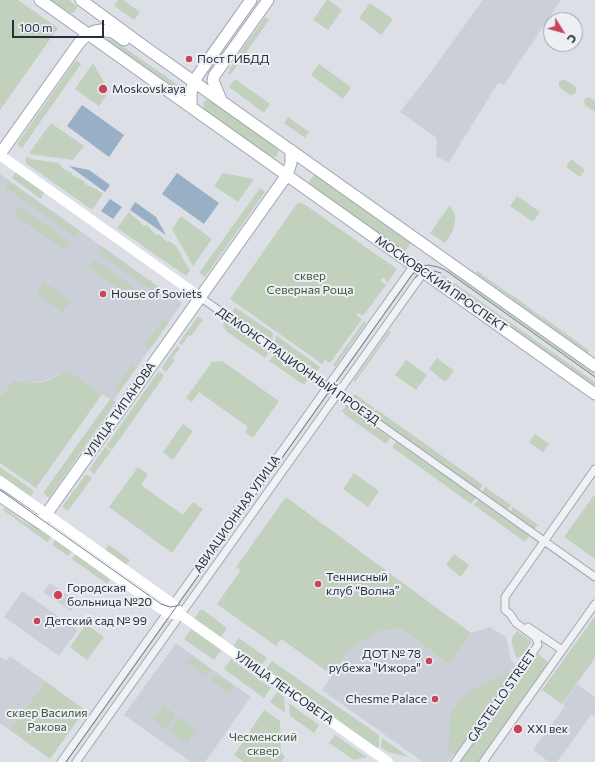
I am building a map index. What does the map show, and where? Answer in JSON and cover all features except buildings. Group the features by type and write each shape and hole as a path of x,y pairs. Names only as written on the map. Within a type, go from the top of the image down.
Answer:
{"main road":[{"name":"МОСКОВСКИЙ ПРОСПЕКТ","path":"40,0 595,394"},
{"name":"МОСКОВСКИЙ ПРОСПЕКТ","path":"81,0 142,45 595,366"},
{"path":"191,107 191,94 194,81 251,0"},
{"path":"222,101 213,81 214,76 268,0"},
{"name":"МОСКОВСКИЙ ПРОСПЕКТ","path":"88,34 95,31 108,30 126,41 142,45"},
{"path":"0,155 78,43 88,34"},
{"path":"287,175 291,163 291,150"},
{"name":"УЛИЦА ТИПАНОВА","path":"40,523 287,175"},
{"name":"УЛИЦА ЛЕНСОВЕТА","path":"0,496 40,523"}],"street":[{"name":"ДЕМОНСТРАЦИОННЫЙ ПРОЕЗД","path":"0,155 595,577"},
{"name":"АВИАЦИОННАЯ УЛИЦА","path":"61,762 414,265"},
{"name":"АВИАЦИОННАЯ УЛИЦА","path":"76,762 424,272"},
{"name":"GASTELLO STREET","path":"455,762 538,645 537,640 516,623 506,610 505,597 595,469"},
{"name":"УЛИЦА ЛЕНСОВЕТА","path":"0,481 173,604 181,615 388,762"},
{"name":"УЛИЦА ЛЕНСОВЕТА","path":"40,523 166,613 181,615"},
{"name":"GASTELLO STREET","path":"483,762 595,604"},
{"name":"GASTELLO STREET","path":"510,614 562,650"}],"shaded area":[{"path":"483,0 561,0 553,12 543,12 543,27 504,85 498,83 449,162 436,157 437,138 400,112"},
{"path":"0,174 182,303 114,400 103,395 68,370 44,381 30,383 13,380 0,398"},
{"name":"Городская больница №20","path":"50,583 78,602 71,611 43,592"},
{"name":"Детский сад № 99","path":"22,591 78,630 59,656 4,617"},
{"path":"490,627 506,637 511,660 517,667 448,762 423,762 322,690 350,649 377,632 400,628 449,664 471,633"},
{"path":"176,643 251,697 205,762 191,762 124,715"},
{"path":"10,656 45,681 10,730 0,723 0,657 6,661"},
{"path":"577,684 595,697 595,715 594,717 591,715 557,762 549,762 533,750 565,706 563,704"}],"green space":[{"path":"0,0 18,0 58,28 0,110"},
{"path":"51,0 69,0 77,6 77,8 73,13 70,13"},
{"path":"118,0 123,0 140,12 134,20 114,6"},
{"path":"327,0 342,10 328,30 313,20"},
{"path":"370,3 393,19 381,35 359,18"},
{"path":"265,17 269,20 231,74 228,74 235,59"},
{"path":"107,38 115,41 178,85 177,87 175,88 107,40"},
{"path":"76,60 81,64 22,148 17,144"},
{"path":"93,63 109,91 99,106 75,89"},
{"path":"319,64 351,87 343,99 311,75"},
{"path":"235,79 270,104 264,113 229,87"},
{"path":"565,80 576,87 575,94 570,95 559,87 559,82"},
{"path":"587,97 595,101 595,112 585,105 584,100"},
{"path":"206,100 211,101 277,148 279,151 276,157 271,156 204,109 203,103"},
{"path":"288,117 309,132 305,138 284,123"},
{"path":"51,123 84,146 73,160 30,154"},
{"path":"28,157 31,159 58,163 62,166 62,168 85,182 85,184 103,194 92,210 27,164 25,161"},
{"path":"571,159 585,170 580,177 566,167"},
{"path":"16,172 44,191 41,199 12,178"},
{"path":"223,173 254,179 238,202 214,186"},
{"path":"314,175 411,242 405,252 310,184 309,182"},
{"path":"8,181 79,231 75,237 5,187"},
{"path":"260,188 265,192 205,277 199,273"},
{"path":"517,196 540,212 533,222 510,206"},
{"name":"сквер Северная Роща","path":"299,203 304,204 397,269 388,282 383,278 381,279 381,281 386,285 363,316 358,313 356,315 362,319 330,363 325,360 322,364 230,299 296,205"},
{"path":"450,205 455,215 455,219 453,231 445,243 430,233"},
{"path":"19,207 69,241 69,243 63,249 15,215"},
{"path":"129,212 144,226 147,225 156,235 159,234 167,242 169,241 176,246 190,271 186,276 117,228"},
{"path":"181,216 212,239 193,266 172,229"},
{"path":"101,247 171,296 168,302 97,252"},
{"path":"93,260 143,294 139,302 89,268"},
{"path":"448,270 595,374 595,376 447,271"},
{"path":"477,271 483,275 482,276 512,295 542,318 543,317 589,350 588,353 476,273"},
{"path":"443,275 595,382 595,386 443,278"},
{"path":"44,282 71,301 63,312 36,293"},
{"path":"235,307 273,333 272,343 231,314"},
{"path":"198,316 203,320 182,345 179,343"},
{"path":"164,319 169,322 149,350 144,346"},
{"path":"225,321 269,352 265,358 226,331 223,325"},
{"path":"364,321 366,323 335,367 333,365"},
{"path":"389,331 391,332 355,382 353,381"},
{"path":"276,335 320,367 315,374 274,345"},
{"path":"177,346 180,348 172,359 175,360 166,372 162,367"},
{"path":"274,355 308,379 304,385 269,361"},
{"path":"437,358 454,371 445,382 429,369"},
{"path":"406,360 427,375 416,390 395,375"},
{"path":"222,361 279,401 253,438 245,432 248,427 199,392 192,402 186,398 212,362"},
{"path":"132,364 137,367 119,392 115,388"},
{"path":"68,370 102,394 36,488 0,463 0,398 13,380 30,383 44,382"},
{"path":"158,372 162,373 164,376 112,450 106,446"},
{"path":"355,394 374,408 370,413 351,399"},
{"path":"110,399 116,402 49,498 43,493"},
{"path":"346,406 390,438 386,444 348,417 342,411"},
{"path":"376,409 483,485 479,490 372,414"},
{"path":"183,424 193,431 173,460 163,452"},
{"path":"535,434 549,444 543,452 529,442"},
{"path":"396,442 476,498 471,504 392,447"},
{"path":"105,447 111,451 94,474 89,470"},
{"path":"264,464 265,465 229,516 228,515"},
{"path":"0,467 34,491 30,497 0,475"},
{"path":"138,467 148,474 141,485 183,515 193,502 203,509 172,553 109,507"},
{"path":"354,473 379,491 368,507 343,489"},
{"path":"86,474 92,478 68,511 62,507"},
{"path":"485,487 511,505 507,510 482,492"},
{"path":"595,494 595,559 564,537"},
{"name":"Теннисный клуб “Волна”","path":"286,497 471,633 449,664 400,628 377,632 350,649 332,675 281,639 276,646 217,604 241,570 236,567"},
{"path":"478,500 529,536 525,542 474,505"},
{"path":"513,507 538,525 534,529 510,512"},
{"path":"5,508 24,522 51,537 47,542 3,510"},
{"path":"55,540 71,551 68,556 52,545"},
{"path":"109,545 130,560 127,564 105,550"},
{"path":"454,554 469,565 461,577 446,565"},
{"path":"75,555 110,579 107,584 72,559"},
{"path":"200,610 203,610 227,628 221,637 194,619"},
{"path":"595,616 595,658 562,704 542,690"},
{"path":"86,624 104,637 87,660 70,647"},
{"path":"191,629 221,650 214,660 184,639"},
{"path":"517,631 531,641 524,654 518,658 516,657 512,644 512,638"},
{"path":"239,638 267,658 261,666 233,646"},
{"path":"538,654 549,663 479,762 460,762"},
{"path":"192,657 211,670 206,676 187,663"},
{"path":"231,659 271,688 264,698 224,669"},
{"path":"272,661 379,735 379,746 377,748 265,670"},
{"path":"512,671 514,672 455,755 448,750 451,713 465,693"},
{"path":"216,674 234,687 230,694 211,680"},
{"name":"сквер Василия Ракова","path":"45,681 85,710 50,759 10,730"},
{"path":"277,692 284,697 285,713 270,702"},
{"path":"289,703 319,725 314,733 290,716"},
{"path":"163,705 176,715 166,729 153,720"},
{"name":"Чесменский сквер","path":"264,710 280,721 281,752 285,757 281,762 244,762 234,755"},
{"path":"179,717 197,730 187,744 169,731"},
{"path":"335,735 367,757 354,760 329,743"},
{"path":"382,738 409,757 388,752 381,747"}],"water":[{"path":"82,105 124,135 109,157 67,126"},
{"path":"69,166 89,170 110,185 105,192"},
{"path":"177,173 219,203 204,224 162,194"},
{"path":"110,199 122,207 113,219 101,211"},
{"path":"135,202 156,217 166,235 130,210"}],"tram line":[{"path":"66,762 417,270 428,265 445,270 595,377"},
{"path":"415,278 420,274 427,272 434,271 441,273"},
{"path":"0,490 161,604 171,607 180,605"}],"place":[{"name":"Пост ГИБДД","path":"189,59"},
{"name":"Moskovskaya","path":"103,89"},
{"name":"House of Soviets","path":"103,294"},
{"name":"Теннисный клуб “Волна”","path":"318,584"},
{"name":"Городская больница №20","path":"58,595"},
{"name":"Детский сад № 99","path":"37,621"},
{"name":"ДОТ № 78 рубежа \"Ижора\"","path":"429,661"},
{"name":"Chesme Palace","path":"435,699"},
{"name":"XXI век","path":"518,729"}]}
